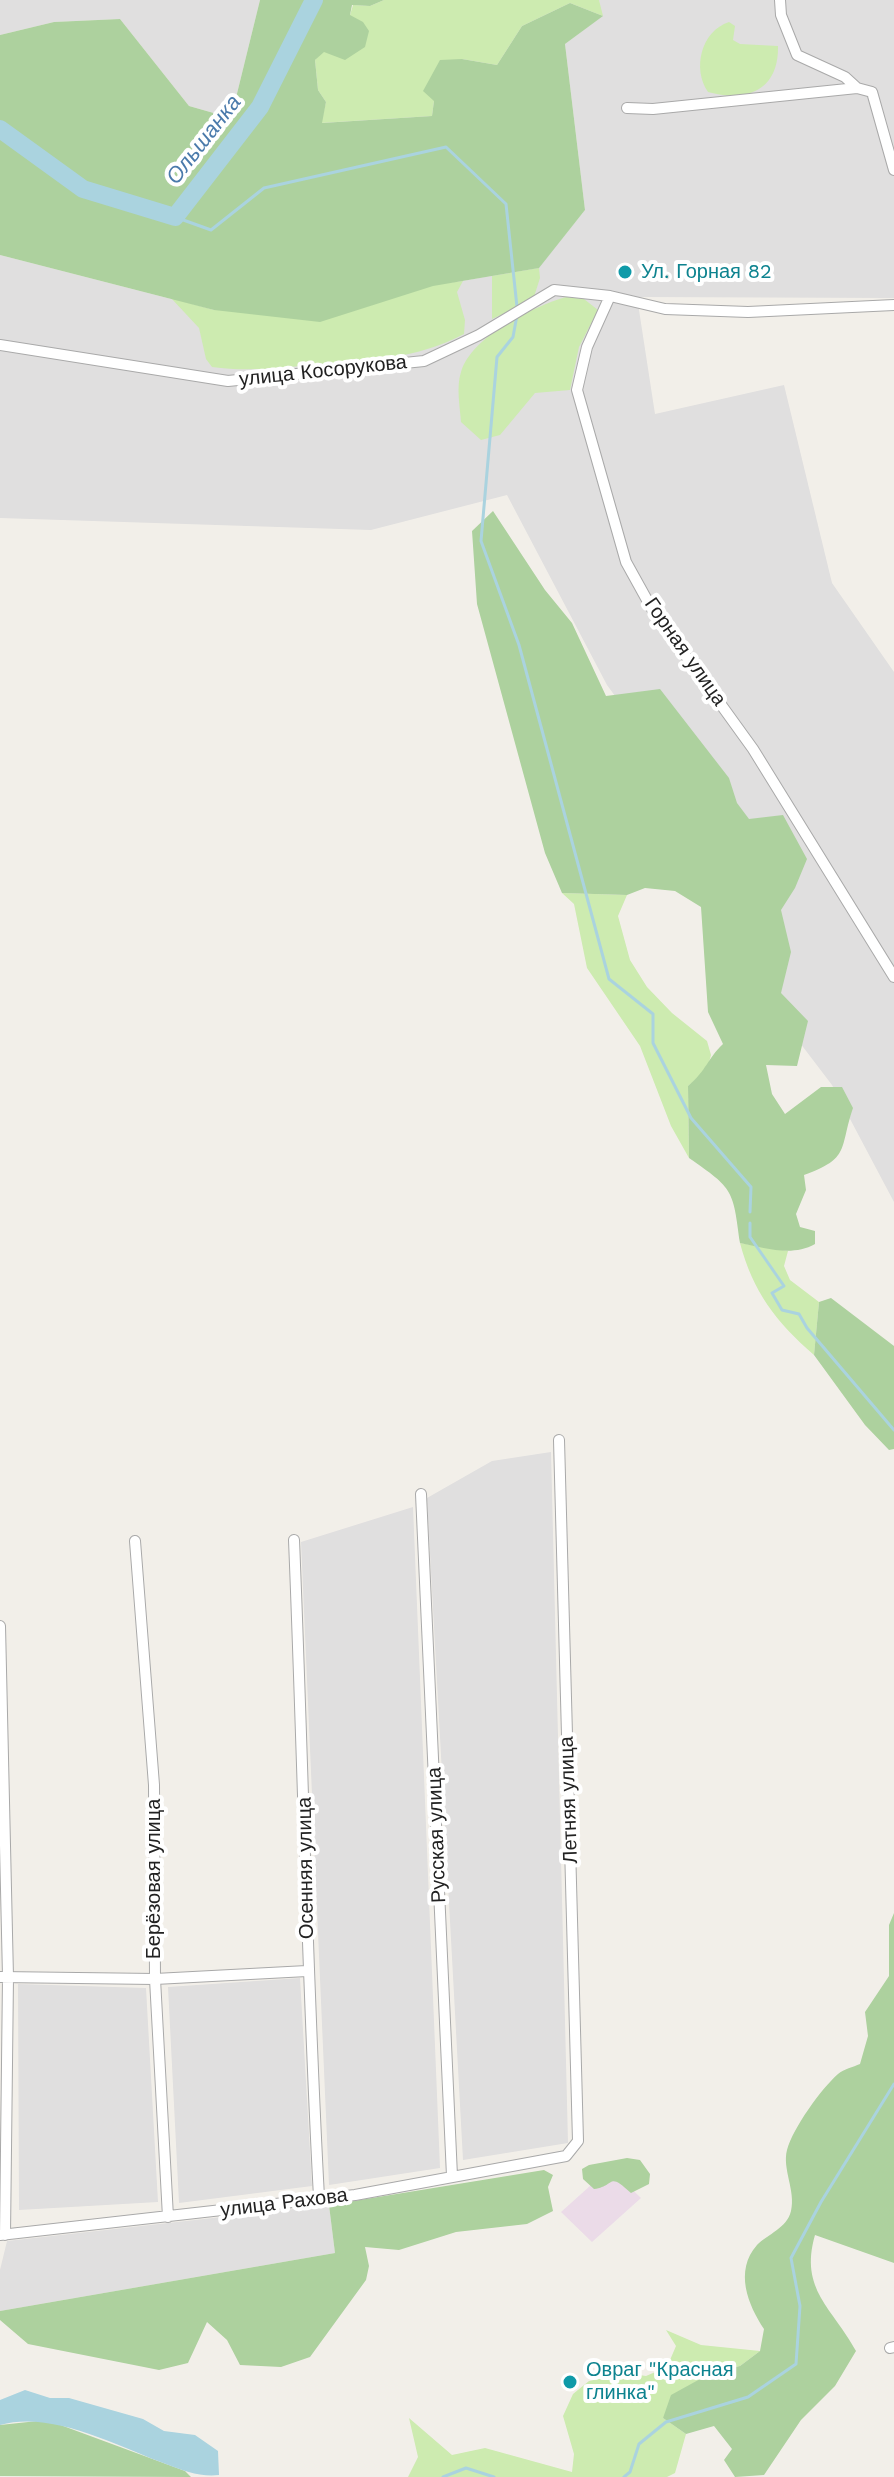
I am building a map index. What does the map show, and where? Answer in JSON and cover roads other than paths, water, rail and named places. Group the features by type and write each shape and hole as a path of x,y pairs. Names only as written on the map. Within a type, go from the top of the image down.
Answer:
{"street":[{"path":"780,0 781,15 797,55 845,77 857,88"},
{"path":"627,108 653,109 857,88 872,92 894,170"},
{"name":"улица Косорукова","path":"0,345 228,381 424,361 479,335 554,290 610,296 665,309 748,312 894,305"},
{"name":"Горная улица","path":"610,296 587,347 577,390 626,562 652,609 753,749 894,977"},
{"name":"Летняя улица","path":"559,1440 578,2141 566,2156"},
{"name":"Русская улица","path":"421,1494 452,2176"},
{"name":"Осенняя улица","path":"294,1540 308,1867 307,1971 319,2197"},
{"name":"Берёзовая улица","path":"135,1541 154,1785 155,1979 168,2217"},
{"path":"0,1626 3,2235"},
{"path":"4,1977 155,1979 307,1971"},
{"name":"улица Рахова","path":"3,2235 355,2195 566,2156"}],"water":[{"path":"25,2390 50,2398 69,2398 143,2419 164,2431 195,2435 218,2451 219,2475 186,2471 62,2426 41,2422 0,2425 0,2400"}],"waterway":[{"name":"Ольшанка","path":"0,129 83,189 175,217 260,107 314,0"},
{"path":"175,217 211,230 264,188 446,147 506,204 517,307"},
{"path":"517,315 513,337 497,357 481,541 519,645 609,979 653,1014 653,1043 691,1118 751,1187 750,1212"},
{"path":"750,1223 750,1237 784,1286 772,1293 782,1310 799,1314 807,1328 894,1430"},
{"path":"624,2477 630,2472 639,2444 666,2422 748,2397 796,2364 800,2306 791,2258 821,2202 894,2084"},
{"path":"443,2477 466,2468 494,2477"}],"place":[{"name":"Ул. Горная 82","path":"625,272"},
{"name":"Овраг \"Красная глинка\"","path":"570,2382"}]}
